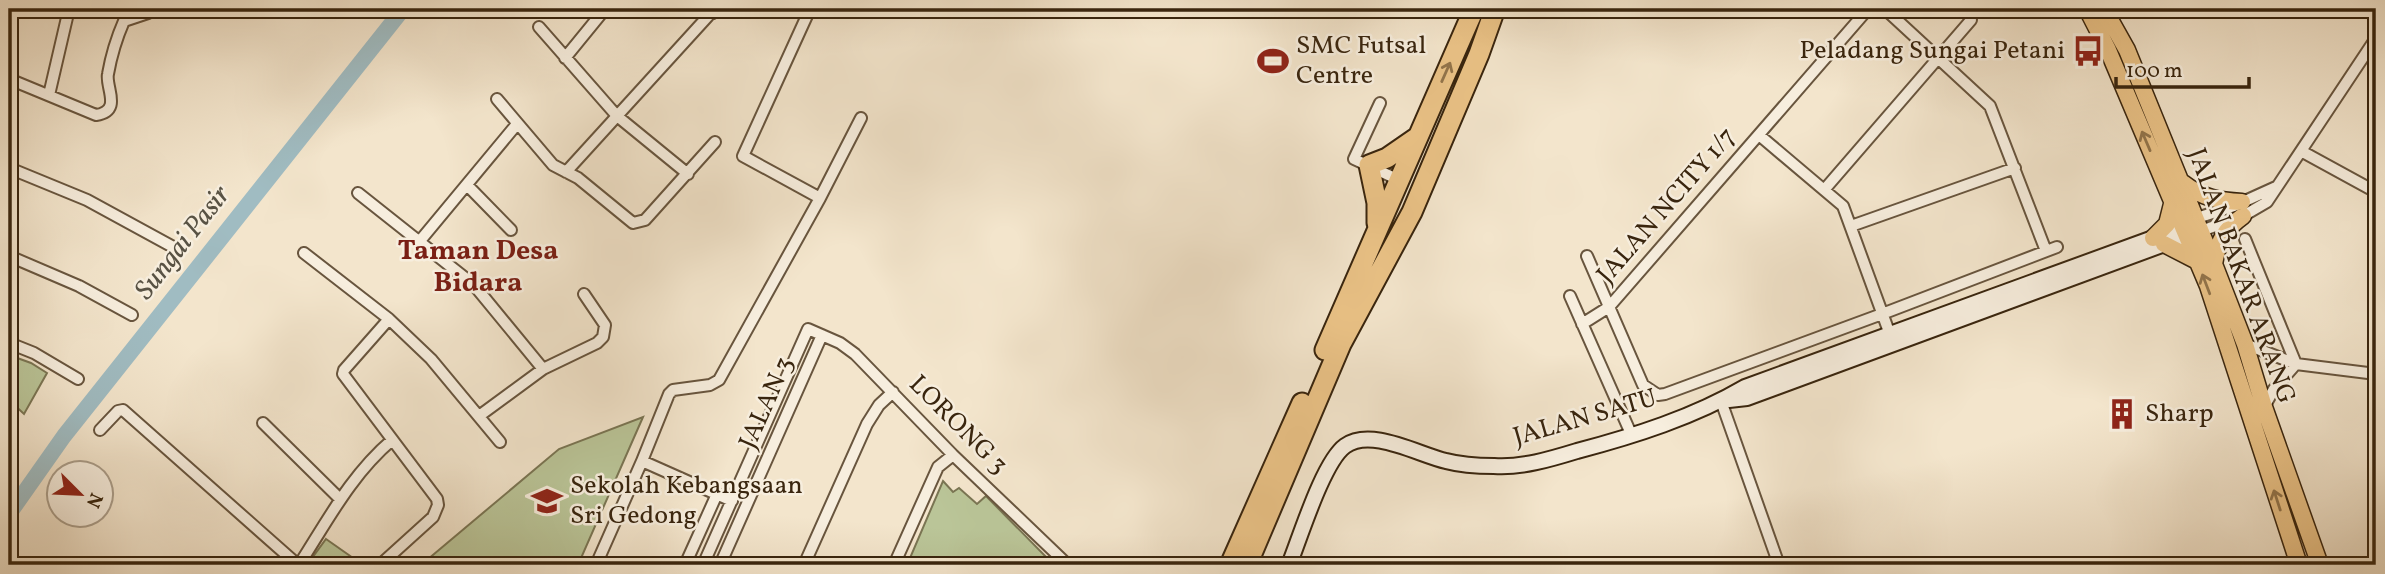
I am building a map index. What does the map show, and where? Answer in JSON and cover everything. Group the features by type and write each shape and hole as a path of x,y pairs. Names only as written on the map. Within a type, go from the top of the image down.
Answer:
{"highway":[{"path":"1230,565 1474,9"},
{"path":"1341,344 1412,212 1479,54 1495,9"},
{"path":"1399,180 1414,172 1451,96 1479,54"},
{"path":"1377,231 1377,203 1369,165 1387,158 1417,138"},
{"path":"1247,565 1353,310 1402,203 1403,189 1399,180"}],"main road":[{"name":"JALAN BAKAR ARANG","path":"2087,9 2108,50 2172,204 2214,264 2245,344 2264,407 2320,565"},
{"name":"JALAN BAKAR ARANG","path":"2104,9 2127,50 2183,183 2197,261 2208,286 2298,565"},
{"path":"2183,183 2195,193 2243,209 2222,235 2214,264"},
{"path":"2172,204 2159,241 2197,261"},
{"name":"JALAN SATU","path":"1289,565 1327,471 1345,446 1357,440 1381,441 1448,462 1498,467 1545,460 1632,436 1721,401 1745,387 1892,338 2191,228"}],"street":[{"path":"49,95 69,9"},
{"path":"9,79 96,115 106,111 112,93 107,76 124,21 148,13 152,9"},
{"path":"565,58 605,9"},
{"path":"810,9 743,156 820,198"},
{"name":"JALAN NCITY 1/7","path":"1582,324 1609,307 1868,9"},
{"path":"1587,256 1643,385 1658,395 2051,249 1990,106 1885,9"},
{"path":"566,172 709,14 713,13"},
{"path":"1824,190 1970,20"},
{"path":"539,27 617,116 688,174"},
{"path":"2191,228 2267,202 2376,38"},
{"path":"498,99 554,165 578,178 636,223 645,220 715,142"},
{"path":"1380,103 1354,159 1399,180"},
{"path":"596,565 669,394 673,390 710,385 719,380 861,118"},
{"path":"419,242 517,124"},
{"path":"1759,135 1843,206 1892,338"},
{"path":"2301,151 2376,192"},
{"path":"1851,226 2015,168"},
{"path":"9,169 87,200 175,248"},
{"path":"467,186 511,230"},
{"path":"358,193 474,285 543,369"},
{"path":"2245,239 2296,364"},
{"path":"304,253 389,319 419,346 500,442"},
{"path":"9,256 79,286 132,315"},
{"path":"479,416 543,369 597,343 603,337 606,325 584,295"},
{"path":"1570,296 1632,436"},
{"path":"380,565 433,517 438,505 437,499 343,374 389,319"},
{"name":"LORONG 3","path":"732,501 808,329 855,354 953,455 1068,565"},
{"name":"JALAN 3","path":"720,565 822,335"},
{"path":"9,343 42,357 78,379"},
{"path":"2245,344 2296,364 2376,374"},
{"path":"2264,407 2274,389 2296,364"},
{"path":"804,565 867,424 879,405 893,392"},
{"path":"1721,401 1779,565"},
{"path":"100,430 118,411 123,410 299,565 339,498 365,464 391,440"},
{"path":"263,423 339,498"},
{"path":"894,565 938,467 953,455"},
{"path":"642,461 732,501 703,565"},
{"path":"685,565 717,494"}],"green space":[{"path":"9,355 31,363 47,373 24,414 9,400"},
{"name":"Sekolah Kebangsaan Sri Gedong","path":"643,417 578,565 421,565 559,449"},
{"path":"943,481 953,492 959,488 977,504 986,496 1054,565 907,565"},
{"path":"326,539 363,565 307,565"}],"waterway":[{"name":"Sungai Pasir","path":"9,514 64,436 403,9"}],"place":[{"name":"Peladang Sungai Petani","path":"2088,51"},
{"name":"SMC Futsal Centre","path":"1273,61"},
{"name":"Sharp","path":"2122,414"},
{"name":"Sekolah Kebangsaan Sri Gedong","path":"547,501"}],"district":[{"name":"Taman Desa Bidara","path":"478,267"}]}
